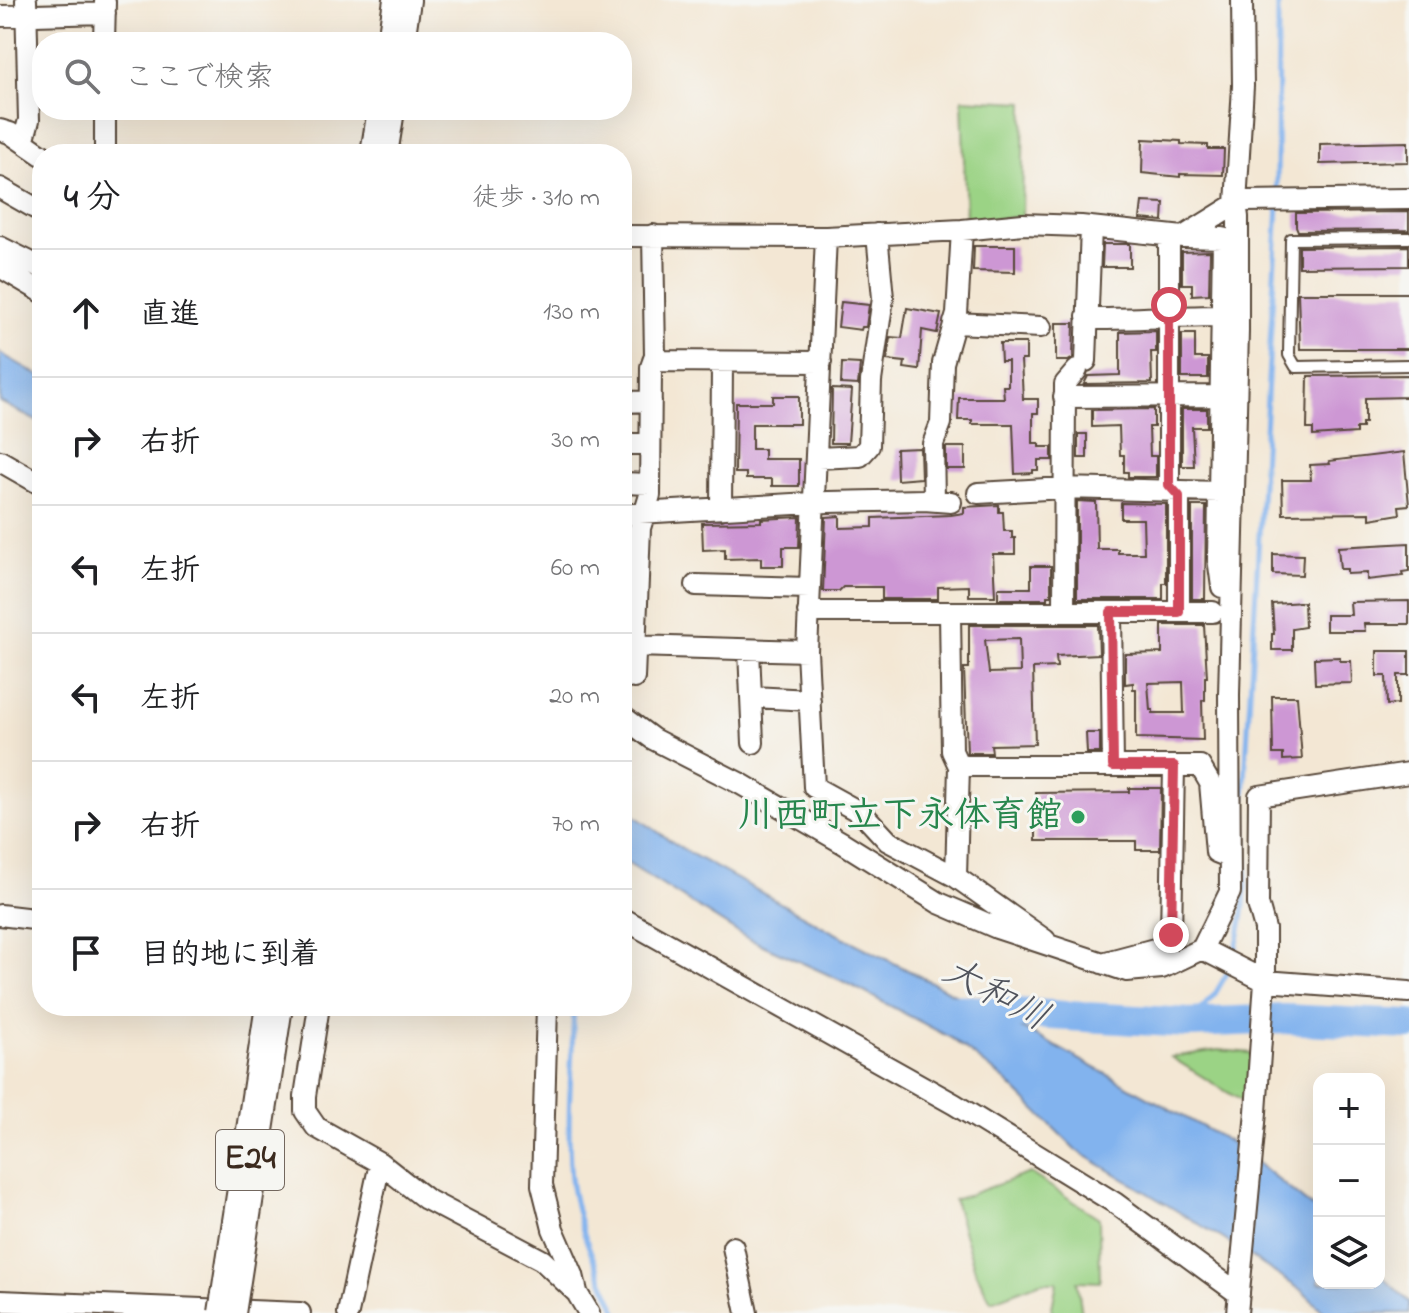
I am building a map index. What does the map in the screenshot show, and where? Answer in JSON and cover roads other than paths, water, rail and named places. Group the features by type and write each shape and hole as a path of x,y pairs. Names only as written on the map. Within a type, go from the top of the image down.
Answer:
{"highway":[{"path":"397,32 402,0"},
{"path":"422,32 427,0"},
{"path":"381,144 384,120"},
{"path":"406,144 409,120"},
{"name":"E24","path":"202,1313 247,1016"},
{"name":"E24","path":"227,1313 272,1016"}],"street":[{"path":"1232,594 1222,588 1218,558 1223,238 1230,208 1243,86 1242,0"},
{"path":"0,16 27,7 105,6 104,32"},
{"path":"23,142 29,120 27,7"},
{"path":"105,120 105,144"},
{"path":"0,130 32,148"},
{"path":"0,188 32,206"},
{"path":"1176,237 1230,208 1266,201 1409,199"},
{"path":"1209,953 1232,893 1229,857 1238,217 1230,208"},
{"path":"632,236 826,237 1023,224 1223,238"},
{"path":"1064,611 1064,397 1065,384 1082,366 1091,227"},
{"path":"632,514 814,503 942,501 933,444 941,423 943,363 954,323 962,230"},
{"path":"818,458 860,456 869,446 871,381 883,298 877,234"},
{"path":"634,678 640,528 650,484 653,235"},
{"path":"826,237 807,651 814,787 863,814 888,841 956,877 1037,932 1054,949"},
{"path":"1176,237 1169,318 1169,485 1179,496 1179,612"},
{"path":"0,247 32,263"},
{"path":"0,267 32,286"},
{"path":"1087,316 1096,319 1222,316"},
{"path":"954,323 1041,327"},
{"path":"653,361 821,362"},
{"path":"721,509 722,362"},
{"path":"1064,397 1221,396"},
{"path":"632,402 651,401"},
{"path":"632,444 650,444"},
{"path":"0,461 32,479"},
{"path":"632,483 650,484"},
{"path":"978,493 1064,488 1220,492"},
{"path":"696,585 809,588"},
{"path":"808,612 1213,612"},
{"path":"1111,612 1113,766"},
{"path":"950,613 952,751 959,766 956,877"},
{"path":"635,646 807,651"},
{"path":"749,650 753,743"},
{"path":"751,697 810,700"},
{"path":"632,723 653,739 741,784 843,843 939,903 1054,949 1127,971 1162,968 1209,953 1239,967 1264,987 1409,992"},
{"path":"959,766 1200,766 1210,783 1216,852 1229,857"},
{"path":"1102,963 1166,946 1171,935 1174,766"},
{"path":"1238,1298 1256,1112 1264,987 1265,929 1256,904 1259,796 1409,773"},
{"path":"1232,893 1256,904"},
{"path":"0,915 32,919"},
{"path":"632,924 954,1104 1115,1203 1238,1298"},
{"path":"317,1016 305,1096 305,1111 316,1127 380,1163 426,1199 542,1260 577,1293 589,1313"},
{"path":"547,1016 542,1185 553,1229 573,1275 577,1293"},
{"path":"348,1313 380,1163"},
{"path":"733,1247 747,1313"},
{"path":"0,1301 56,1307 300,1313"}],"lane":[{"path":"1409,238 1291,239 1289,355 1296,367 1409,365"}],"water":[{"path":"0,353 32,371 32,419 0,402"},
{"path":"632,814 684,850 833,932 1033,1034 1234,1144 1313,1208 1313,1289 1385,1289 1385,1279 1409,1302 1409,1313 1325,1313 1301,1290 1222,1238 1076,1150 1006,1081 951,1038 847,983 747,938 632,866"}],"waterway":[{"path":"1277,195 1278,0"},
{"path":"1232,960 1242,920 1246,880 1244,798 1278,205"},
{"path":"1189,1023 1215,994 1229,970"},
{"name":"大和川","path":"948,1009 1189,1023 1284,1019 1409,1025"},
{"path":"574,1016 569,1127 572,1186 587,1242 618,1313"}],"place":[{"name":"川西町立下永体育館","path":"1078,817"}]}
